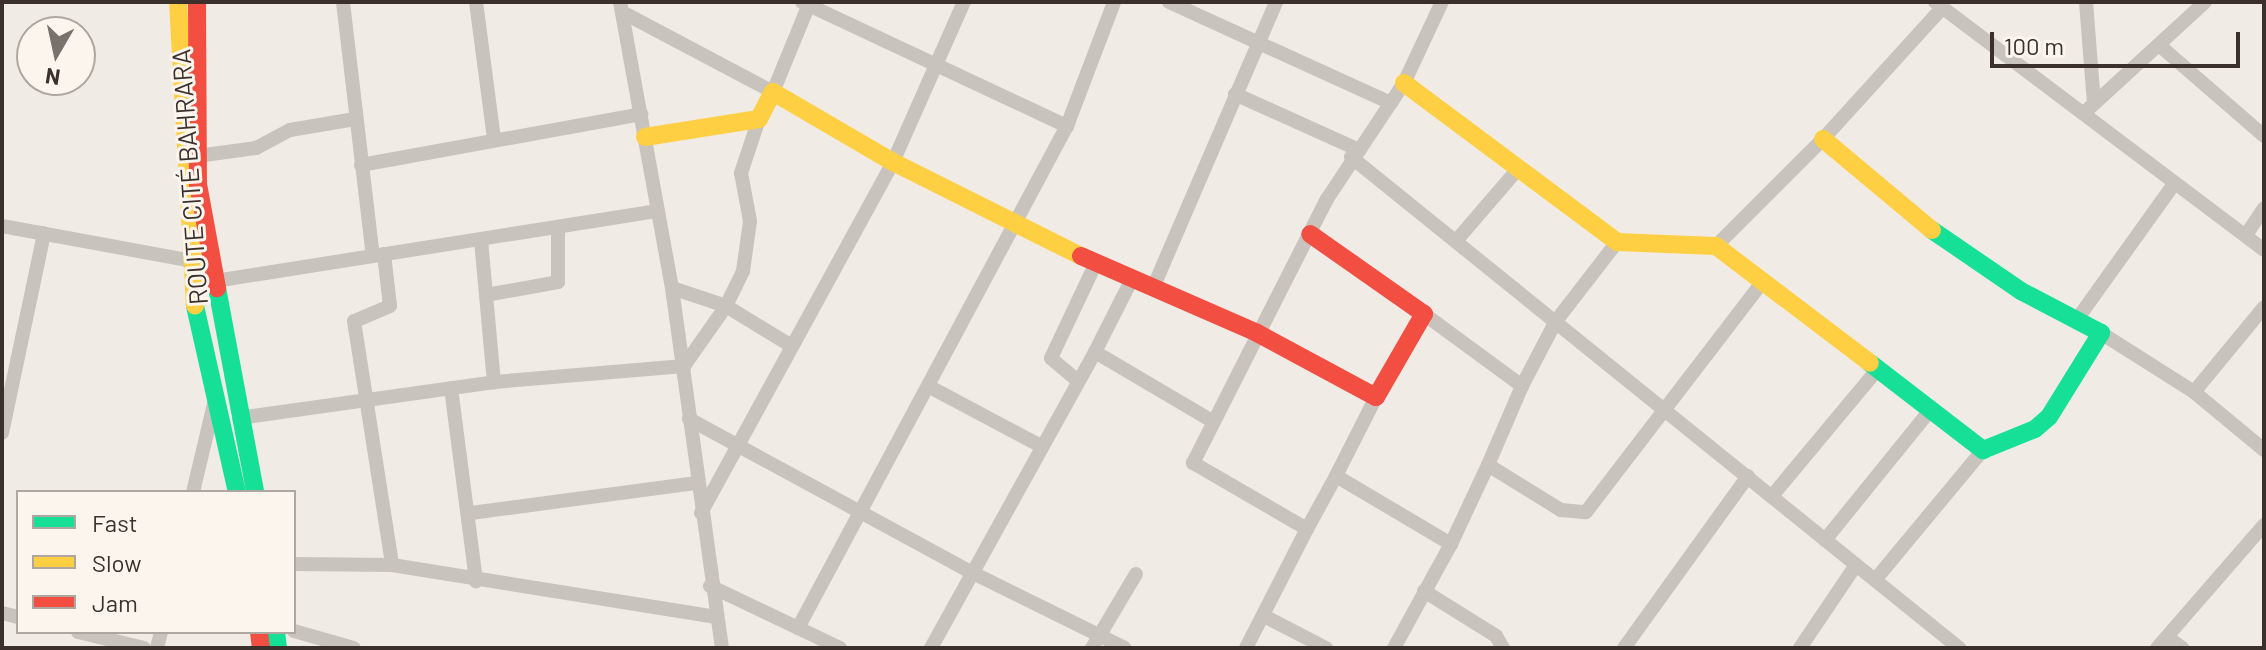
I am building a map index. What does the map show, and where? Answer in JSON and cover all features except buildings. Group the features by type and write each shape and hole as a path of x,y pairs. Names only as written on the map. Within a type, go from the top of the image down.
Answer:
{"street":[{"path":"197,2 197,156 211,258 255,490"},
{"path":"343,2 361,165 390,306 354,321 392,565"},
{"path":"476,2 494,138"},
{"path":"701,513 790,345 893,162 964,2"},
{"path":"798,628 1067,126 1114,2"},
{"path":"1169,2 1317,65 1391,103"},
{"path":"1153,288 1276,2"},
{"path":"1307,529 1198,470 1193,463 1310,234 1354,153 1404,83 1442,2"},
{"path":"2086,2 2089,108"},
{"path":"2089,108 2205,2"},
{"path":"684,366 726,306 748,249 741,173 759,119 773,92 807,3 1067,126"},
{"name":"ROUTE CITÉ BAHRARA","path":"174,4 188,260 237,490"},
{"path":"1716,246 1823,139 1940,4 2089,108 2174,184 2264,250"},
{"path":"621,7 893,162 1016,220 1096,263 1257,333 1376,397"},
{"path":"621,7 672,288 684,366 695,483 722,648"},
{"path":"2159,45 2264,136"},
{"path":"1404,83 1617,242 1716,246 1764,280 1928,413 1983,450"},
{"path":"1235,94 1354,153 1456,241 1667,408 1959,648"},
{"path":"361,165 494,138 641,114"},
{"path":"197,156 256,148 290,130 355,119"},
{"path":"645,137 759,119"},
{"path":"1823,139 1930,229 2021,291 2078,318 2194,392 2264,450"},
{"path":"1456,241 1517,170"},
{"path":"2078,318 2174,184"},
{"path":"2246,235 2264,208"},
{"path":"215,281 658,211"},
{"path":"2,226 188,260 211,258"},
{"path":"486,295 558,282 558,228"},
{"path":"2,433 44,233"},
{"path":"1310,234 1522,386"},
{"path":"481,240 494,382"},
{"path":"1394,648 1451,544 1522,386 1556,321 1617,242"},
{"path":"1078,381 1051,358 1096,263"},
{"path":"931,648 1039,445 1095,352 1132,279"},
{"path":"1488,465 1561,510 1586,512 1764,280"},
{"path":"672,288 726,306 790,345"},
{"path":"2194,392 2264,307"},
{"path":"1246,648 1376,397 1424,314"},
{"path":"1875,580 1983,450 2013,441 2049,417 2101,333"},
{"path":"1095,352 1212,421"},
{"path":"239,418 494,382 684,366"},
{"path":"1772,496 1876,371"},
{"path":"928,386 1039,445"},
{"path":"451,388 471,513 476,581"},
{"path":"193,490 216,396"},
{"path":"1825,540 1928,413"},
{"path":"689,419 740,442 1096,641 1125,648"},
{"path":"1336,476 1451,544"},
{"path":"1624,648 1748,476"},
{"path":"471,513 695,483"},
{"path":"2182,648 2162,642 2262,532"},
{"path":"296,564 392,565 476,581 715,617"},
{"path":"1800,648 1856,565"},
{"path":"1096,641 1136,574"},
{"path":"710,586 840,648"},
{"path":"1424,591 1496,636 1503,648"},
{"path":"1264,616 1326,648"},
{"path":"296,632 354,648"},
{"path":"86,634 144,648"}],"traffic: fast":[{"path":"1870,363 1983,450 2035,429 2049,417 2101,333 2021,291 1932,230"},
{"path":"217,288 255,490"},
{"path":"195,306 237,490"},
{"path":"276,634 278,648"}],"traffic: slow":[{"path":"178,2 195,306"},
{"path":"1404,83 1617,242 1716,246 1870,363"},
{"path":"645,137 759,119 773,92 893,162 1081,256"},
{"path":"1823,139 1932,230"}],"traffic: jam":[{"path":"197,2 198,184 217,288"},
{"path":"1081,256 1257,333 1376,397 1424,314 1310,234"},
{"path":"259,634 261,648"}]}
